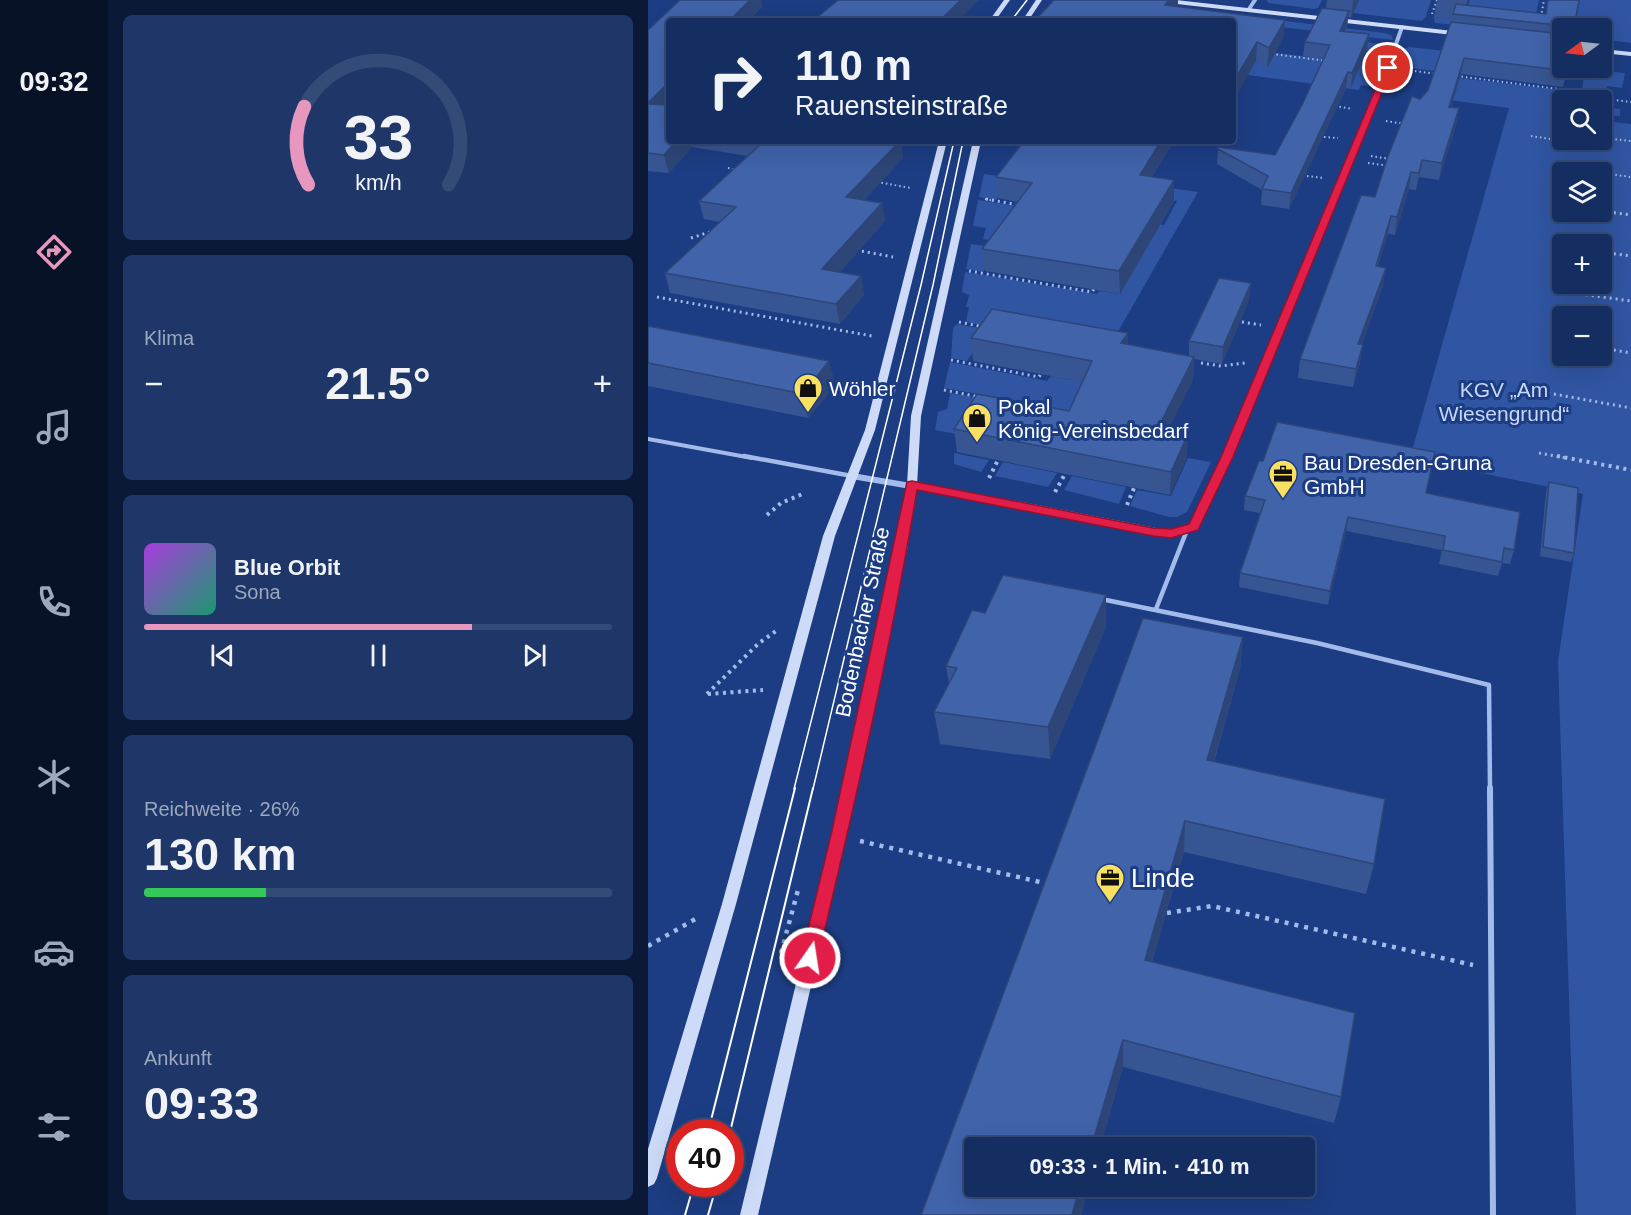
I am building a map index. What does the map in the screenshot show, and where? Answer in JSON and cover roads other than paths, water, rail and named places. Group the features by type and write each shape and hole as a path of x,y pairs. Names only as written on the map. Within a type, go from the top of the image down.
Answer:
{"street":[{"path":"994,18 1007,0"},
{"path":"1027,18 1039,0"},
{"path":"1159,0 1466,35"},
{"path":"1249,9 1255,0"},
{"path":"852,476 912,485 1153,532 1171,534 1194,527 1227,457 1368,118 1402,27"},
{"path":"1612,52 1631,54"},
{"path":"648,1178 729,904 829,536 870,430 942,144"},
{"name":"Bodenbacher Straße","path":"749,1215 839,835 900,550 912,485 916,416 976,144"}],"lane":[{"path":"648,439 852,476"},
{"path":"1156,609 1186,530"},
{"path":"1089,596 1317,643 1489,685 1493,1215"}],"tram line":[{"path":"1013,18 1027,0"},
{"path":"794,789 921,285 953,144"},
{"path":"813,789 933,285 962,144"},
{"path":"711,1119 795,788"},
{"path":"733,1119 813,788"},
{"path":"685,1215 690,1197"},
{"path":"708,1215 713,1197"}],"place":[{"name":"Wöhler","path":"808,414"},
{"name":"Pokal König-Vereinsbedarf","path":"977,444"},
{"name":"Bau Dresden-Gruna GmbH","path":"1283,500"},
{"name":"Linde","path":"1110,904"}],"park label":[{"name":"KGV „Am Wiesengrund“","path":"1504,401"}]}
